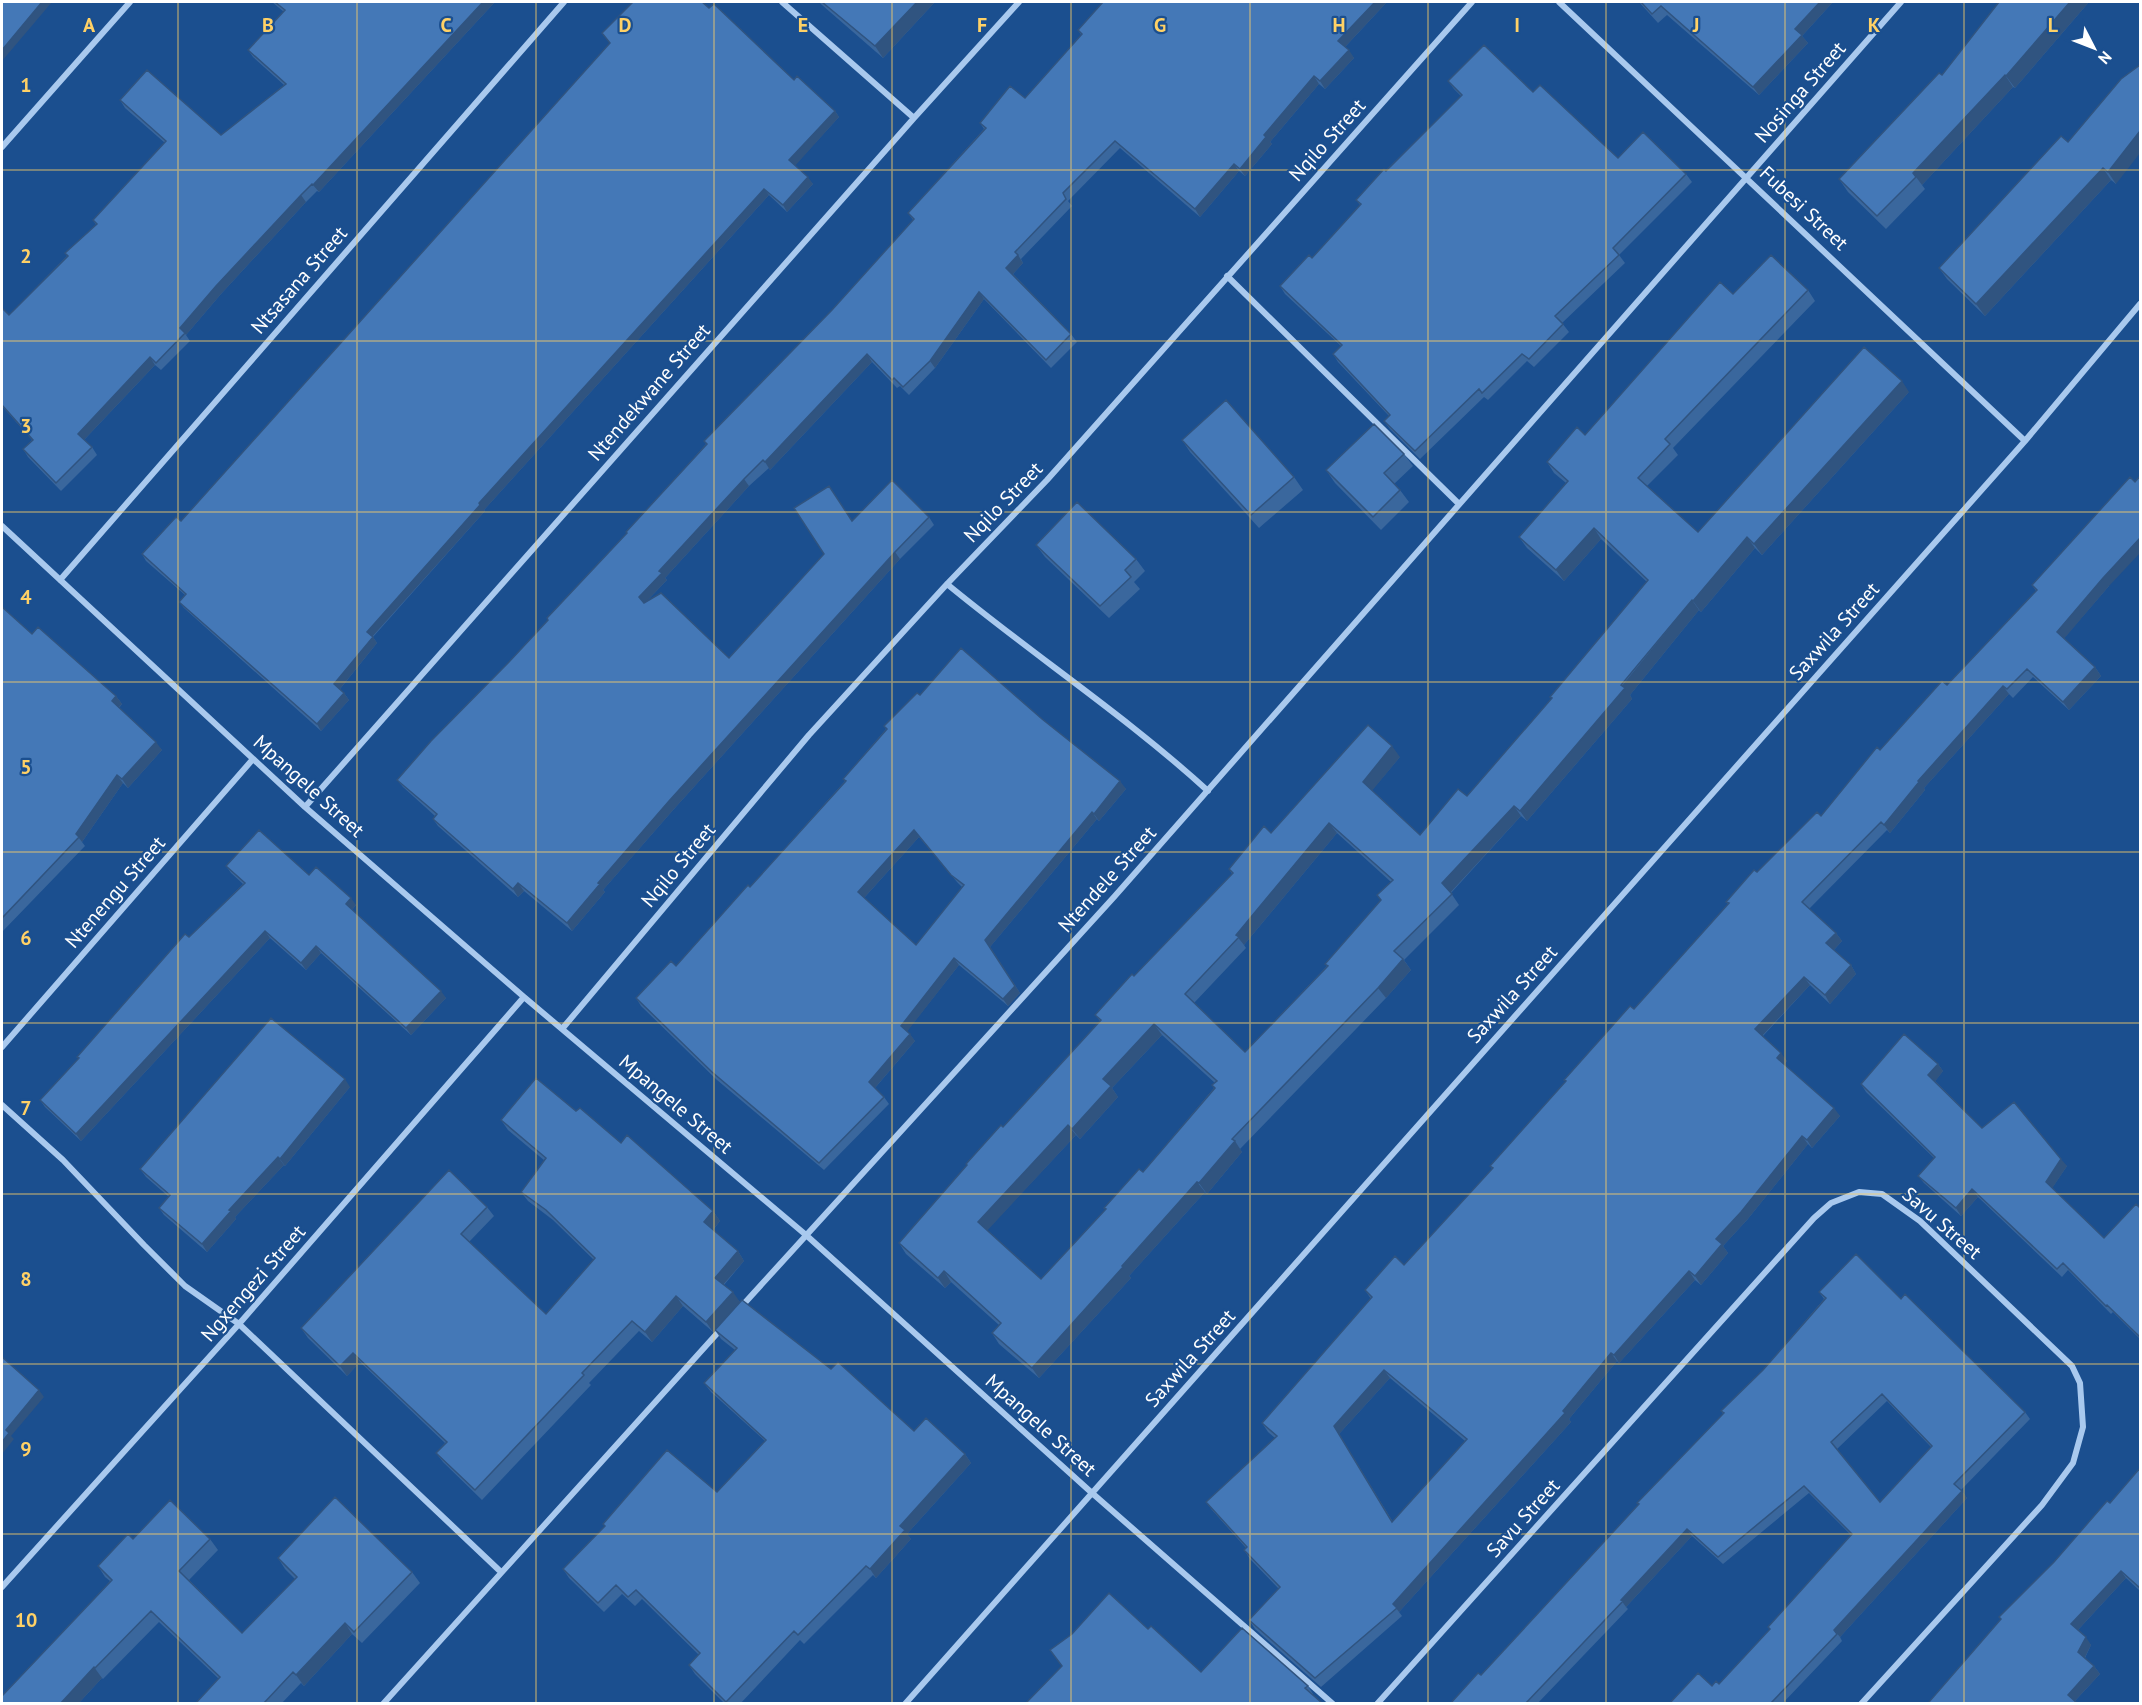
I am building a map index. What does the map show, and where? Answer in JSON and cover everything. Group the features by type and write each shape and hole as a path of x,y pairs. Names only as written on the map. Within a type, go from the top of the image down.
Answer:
{"street":[{"path":"2,147 130,2"},
{"name":"Ntsasana Street","path":"60,580 564,2"},
{"path":"782,2 914,118"},
{"name":"Ntendekwane Street","path":"305,807 1019,2"},
{"name":"Nqilo Street","path":"562,1029 809,735 947,584 1047,480 1472,2"},
{"name":"Fubesi Street","path":"1559,2 2025,441"},
{"name":"Nosinga Street","path":"1459,504 1901,2"},
{"path":"1227,276 1459,504"},
{"name":"Saxwila Street","path":"905,1704 2025,441 2140,304"},
{"name":"Ntendele Street","path":"734,1315 1106,906 1459,504"},
{"name":"Mpangele Street","path":"2,526 305,807 524,997 806,1235 1092,1493 1333,1704"},
{"path":"947,584 1169,756 1208,791"},
{"name":"Ntenengu Street","path":"2,1047 253,759"},
{"name":"Ngxengezi Street","path":"2,1587 239,1324 524,997"},
{"path":"2,1105 63,1160 185,1286 239,1324 501,1572"},
{"name":"Savu Street","path":"1377,1704 1814,1218 1831,1203 1859,1192 1882,1194 1920,1221 2072,1366 2080,1383 2083,1427 2073,1463 2042,1505 1861,1704"},
{"path":"383,1704 726,1323"}],"building":[{"path":"2,2 42,2 2,50"},
{"path":"275,2 483,2 216,286 180,328 185,333 156,363 150,357 78,434 92,447 56,483 23,449 33,440 2,405 2,308 9,315 68,256 65,253 97,224 93,220 166,141 120,100 147,70 221,135 286,84 248,50 285,10"},
{"path":"633,2 702,2 709,8 714,4 794,80 797,76 835,111 789,160 808,177 783,205 764,189 479,503 480,505 367,632 373,637 334,684 344,693 317,724 179,602 186,594 142,554 176,517 181,521 610,43 602,33"},
{"path":"822,2 917,2 875,46"},
{"path":"1103,2 1375,2 1338,41 1349,50 1320,81 1314,76 1264,135 1266,137 1240,169 1234,164 1195,209 1115,141 1063,193 1066,199 1015,252 1018,255 1006,268 1071,334 1046,360 979,292 930,361 903,387 894,378 892,380 867,354 765,462 763,460 744,479 659,571 662,573 639,597 644,603 661,593 729,658 824,554 794,508 829,486 852,521 892,480 929,517 669,801 598,883 600,884 567,923 518,883 513,889 433,819 437,814 397,780 627,533 707,444 704,441 832,310 914,219 908,213 986,128 980,123 1010,86 1025,98 1082,34 1078,30"},
{"path":"1641,2 1820,2 1795,29 1802,35 1753,87 1661,6 1652,14"},
{"path":"1999,2 2070,2 2006,76 1913,173 1916,177 1877,216 1839,179 1939,73 1942,75"},
{"path":"1484,45 1533,92 1540,85 1618,158 1643,132 1686,174 1613,248 1619,255 1555,316 1563,324 1529,359 1522,354 1482,393 1479,389 1415,451 1384,421 1390,415 1333,354 1342,345 1280,286 1309,255 1312,258 1361,204 1356,200 1384,169 1386,171 1462,95 1448,81"},
{"path":"2140,65 2140,131 2108,172 2103,168 1976,304 1939,268 2061,136 2068,142 2121,79"},
{"path":"1771,255 1808,290 1665,439 1670,444 1638,478 1698,532 1864,347 1902,381 1754,544 1747,537 1621,685 1625,688 1520,811 1514,806 1442,883 1452,894 1394,951 1403,959 1378,988 1232,1139 1235,1141 1199,1183 1197,1182 1032,1368 992,1333 1001,1323 944,1271 938,1278 899,1243 1001,1125 1003,1127 1101,1020 1095,1015 1132,974 1134,976 1233,873 1229,869 1264,826 1271,833 1368,725 1392,746 1363,782 1420,835 1458,789 1467,796 1552,698 1550,697 1648,580 1594,528 1556,570 1519,537 1568,481 1547,462 1577,427 1585,435 1720,282 1733,294","holes":["1329,823 1393,880 1377,895 1381,900 1325,964 1328,966 1245,1052 1185,994 1239,937 1236,935","1154,1024 1217,1081 1212,1085 1215,1088 1143,1172 1139,1169 1104,1208 1106,1209 1041,1279 978,1222 1068,1125 1072,1129 1111,1086 1103,1079"]},
{"path":"1226,400 1294,477 1251,515 1182,440"},
{"path":"1374,424 1404,454 1384,473 1400,490 1373,517 1326,470"},
{"path":"2140,476 2140,538 2057,632 2095,667 2063,702 2027,669 2007,689 2003,686 1918,781 1884,825 1881,822 1802,902 1836,933 1826,943 1851,965 1825,995 1804,977 1755,1029 1781,1053 1777,1058 1834,1108 1807,1140 1802,1136 1741,1212 1716,1239 1722,1244 1695,1276 1689,1271 1614,1355 1611,1353 1563,1411 1565,1413 1393,1604 1397,1608 1315,1678 1249,1620 1280,1587 1244,1550 1247,1547 1206,1502 1277,1436 1262,1423 1372,1297 1365,1290 1395,1256 1404,1265 1493,1168 1490,1166 1630,1006 1634,1009 1729,903 1726,902 1754,870 1757,872 1817,812 1821,816 1877,747 1880,750 1942,681 1947,685 2037,590 2032,585 2130,477 2135,482","holes":["1384,1370 1467,1439 1392,1522 1334,1426"]},
{"path":"1077,502 1136,559 1125,570 1131,577 1100,606 1036,545"},
{"path":"2,607 32,634 38,627 116,696 112,701 156,742 122,779 117,775 76,834 79,837 2,918"},
{"path":"961,648 1042,719 1120,781 985,940 1015,986 1003,999 954,958 901,1026 910,1034 869,1082 884,1097 819,1163 712,1072 636,998 671,961 676,966 846,781 843,779 887,729 884,726 917,693 920,695","holes":["914,830 951,875 964,885 916,945 858,892"]},
{"path":"259,830 309,875 316,867 351,898 346,904 441,991 406,1028 316,946 301,963 265,931 76,1134 40,1100 185,934 189,937 245,883 226,866"},
{"path":"271,1018 345,1079 280,1159 278,1157 229,1210 231,1211 202,1244 159,1208 170,1195 140,1169"},
{"path":"1904,1034 1938,1064 1928,1075 1982,1128 2014,1102 2061,1159 2046,1182 2104,1238 2136,1204 2140,1208 2140,1337 2063,1263 2057,1269 1972,1189 1956,1208 1918,1176 1935,1157 1861,1084"},
{"path":"536,1078 576,1111 580,1108 621,1143 627,1135 713,1211 704,1222 738,1251 715,1278 733,1292 706,1322 676,1296 645,1332 632,1321 475,1490 436,1453 447,1442 353,1353 340,1366 301,1328 449,1170 487,1207 461,1234 546,1314 595,1258 546,1210 521,1192 546,1158 501,1120"},
{"path":"1856,1254 1901,1299 1905,1294 2025,1412 1954,1484 1962,1491 1834,1630 1837,1634 1770,1704 1669,1704 1698,1673 1712,1686 1716,1681 1719,1684 1852,1534 1804,1486 1718,1557 1687,1529 1621,1600 1623,1601 1525,1704 1450,1704 1478,1673 1481,1675 1639,1504 1637,1503 1724,1413 1721,1411 1763,1370 1826,1298 1819,1292","holes":["1882,1394 1932,1446 1880,1502 1831,1442"]},
{"path":"742,1300 831,1369 838,1362 914,1431 926,1418 965,1454 900,1526 905,1530 870,1569 866,1566 798,1635 794,1631 726,1702 689,1665 700,1653 636,1590 628,1597 616,1585 598,1603 563,1569 605,1526 603,1524 667,1450 717,1492 766,1440 704,1383 737,1348 715,1330"},
{"path":"2,1357 39,1390 6,1430 9,1433 2,1442"},
{"path":"2140,1468 2140,1588 2121,1571 2071,1624 2086,1637 2078,1652 2094,1666 2068,1695 2078,1704 1930,1704 1929,1702 2001,1619 1999,1617 2054,1562 2107,1501 2110,1503"},
{"path":"335,1497 412,1572 354,1632 345,1623 296,1675 293,1672 263,1704 195,1704 220,1677 151,1611 60,1704 2,1704 2,1696 112,1580 98,1566 128,1534 133,1539 170,1500 210,1539 179,1571 242,1633 297,1577 278,1558"},
{"path":"1109,1593 1148,1629 1151,1626 1201,1672 1242,1628 1308,1686 1305,1688 1322,1703 1025,1704 1062,1666 1050,1650 1072,1634"}]}
